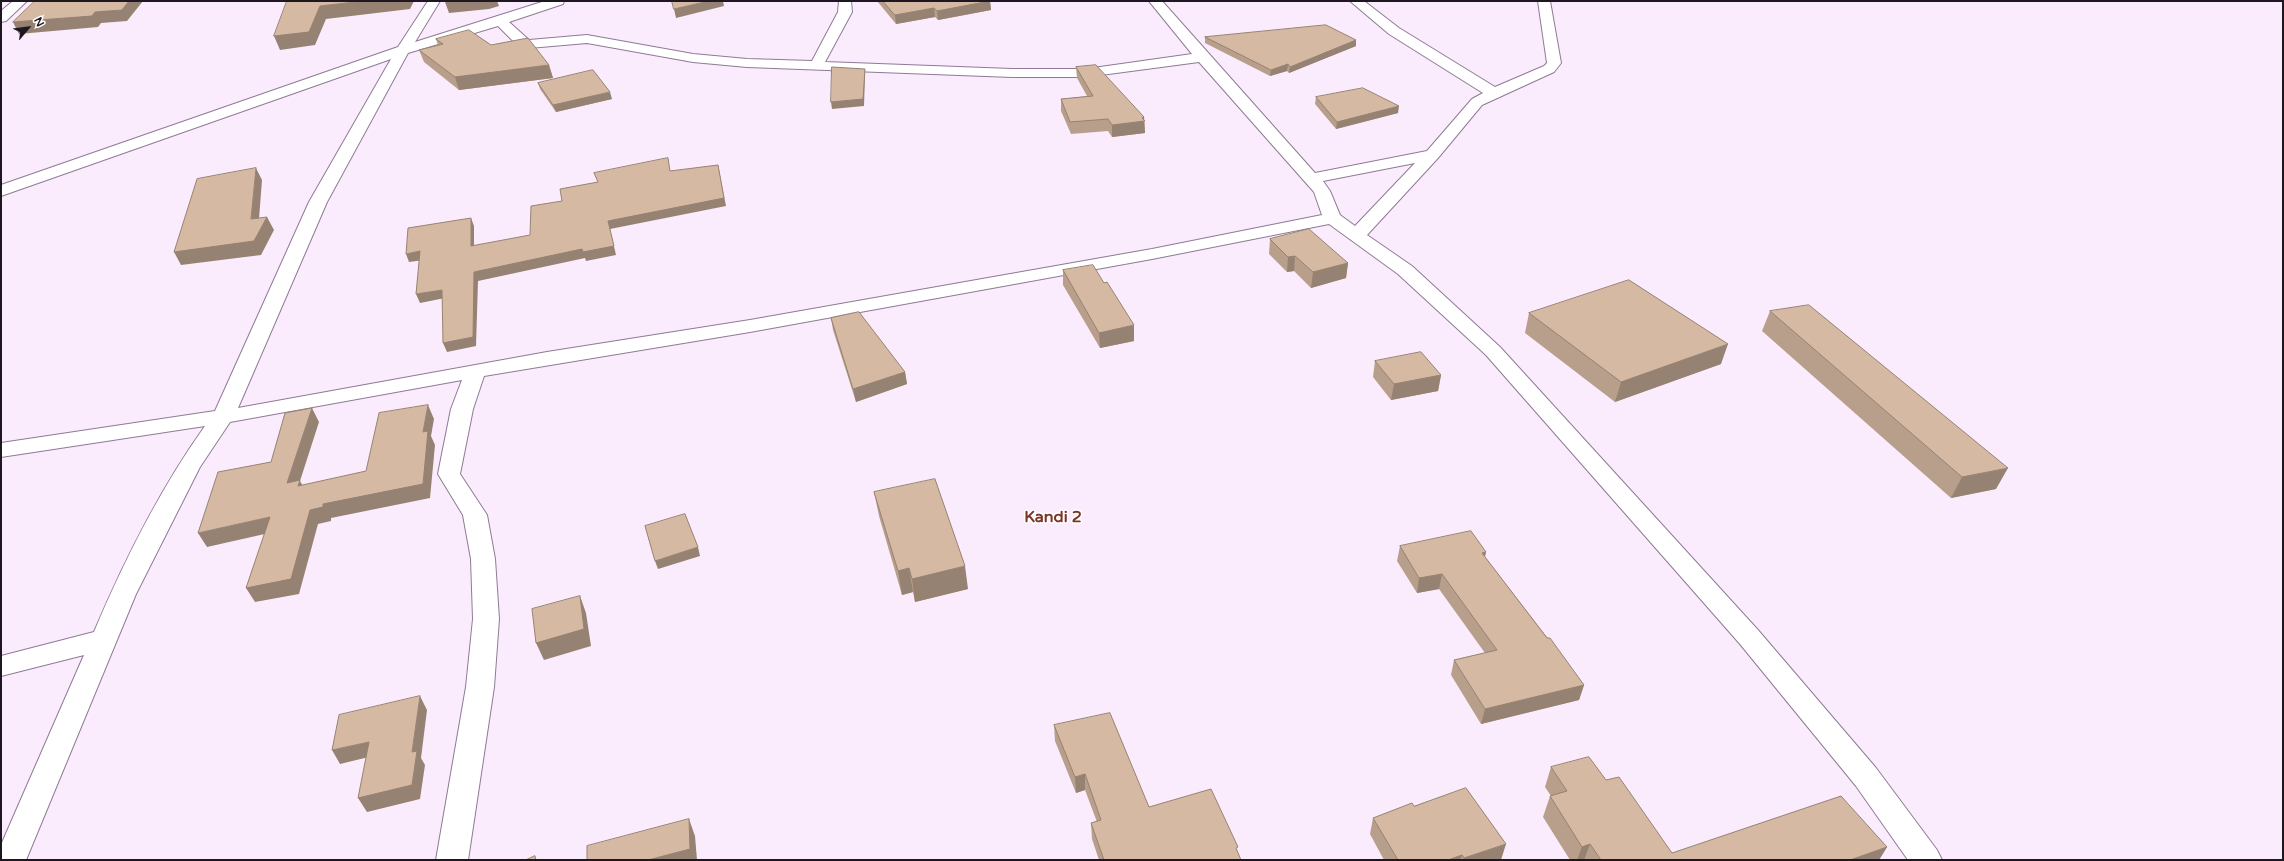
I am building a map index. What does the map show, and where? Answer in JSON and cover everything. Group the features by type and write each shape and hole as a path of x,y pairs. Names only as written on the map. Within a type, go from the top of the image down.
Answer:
{"street":[{"path":"2,16 21,1"},
{"path":"10,860 122,594 189,465 222,416 318,202 403,50 434,1"},
{"path":"1,191 403,50 500,21 558,1"},
{"path":"816,66 845,12 845,1"},
{"path":"1156,1 1202,57 1293,156 1310,179 1322,191 1332,218 1405,270 1456,315 1493,352 1574,440 1760,649 1866,776 1926,860"},
{"path":"1356,1 1394,31 1494,93"},
{"path":"1356,236 1432,155 1477,102 1549,69 1554,63 1544,1"},
{"path":"500,21 522,42 529,44 587,39 693,58 816,66 914,68 1012,73 1086,73 1124,69 1202,57"},
{"path":"1310,179 1432,155"},
{"path":"1,450 222,416 1040,274 1332,218"},
{"path":"452,860 480,687 486,619 483,559 475,516 449,474 462,409 475,371"},
{"path":"1,666 103,640"}],"building":[{"path":"35,1 129,1 122,10 95,12 92,16 13,22"},
{"path":"287,1 363,1 320,6 309,32 274,36"},
{"path":"672,1 709,1 674,9"},
{"path":"883,1 990,1 937,11 934,8 895,15"},
{"path":"1326,25 1356,40 1290,67 1288,64 1271,70 1205,37"},
{"path":"469,30 491,45 528,38 549,65 455,77 419,50 443,44 436,39"},
{"path":"1096,65 1144,117 1142,118 1145,121 1112,125 1108,119 1070,122 1061,99 1093,96 1076,67"},
{"path":"832,67 865,69 863,99 831,102"},
{"path":"593,70 610,92 553,105 538,83"},
{"path":"1363,88 1399,106 1337,122 1316,97"},
{"path":"668,158 670,171 718,165 724,198 608,221 614,246 583,252 582,249 474,272 473,337 443,343 442,290 416,294 420,251 406,254 408,228 471,218 471,246 530,235 531,206 562,201 560,189 598,182 594,173"},
{"path":"256,168 251,219 267,217 254,241 174,252 197,179"},
{"path":"1309,229 1348,263 1313,272 1295,256 1288,257 1270,239"},
{"path":"1093,265 1104,283 1107,282 1134,325 1099,333 1063,270"},
{"path":"1629,280 1728,344 1621,382 1529,313"},
{"path":"1809,305 2008,468 1962,477 1770,311"},
{"path":"859,312 905,372 853,389 831,318"},
{"path":"1421,352 1441,375 1394,384 1375,361"},
{"path":"428,405 423,432 428,431 423,484 323,504 323,507 310,510 291,579 246,588 270,517 198,533 218,472 271,462 285,413 312,408 287,483 300,480 298,486 366,471 379,413"},
{"path":"935,479 965,566 912,579 909,568 898,571 874,492"},
{"path":"685,514 698,547 655,561 645,526"},
{"path":"1471,531 1486,552 1482,553 1547,638 1550,638 1584,685 1485,709 1454,660 1497,650 1442,574 1419,578 1400,546"},
{"path":"580,596 584,629 536,643 532,609"},
{"path":"420,696 412,752 417,751 412,785 358,798 369,742 332,750 339,715"},
{"path":"1110,713 1149,807 1211,789 1238,847 1236,848 1241,860 1104,860 1091,823 1101,820 1085,774 1075,777 1054,725"},
{"path":"1589,757 1606,780 1619,777 1672,853 1841,796 1887,847 1850,860 1601,860 1590,844 1582,847 1550,796 1567,791 1551,767"},
{"path":"1466,788 1506,844 1464,858 1462,855 1448,860 1398,860 1373,818 1412,803 1414,806"},
{"path":"689,819 690,849 648,860 587,860 587,846"},
{"path":"535,856 536,860 526,860"}],"district":[{"name":"Kandi 2","path":"1053,518"}]}
